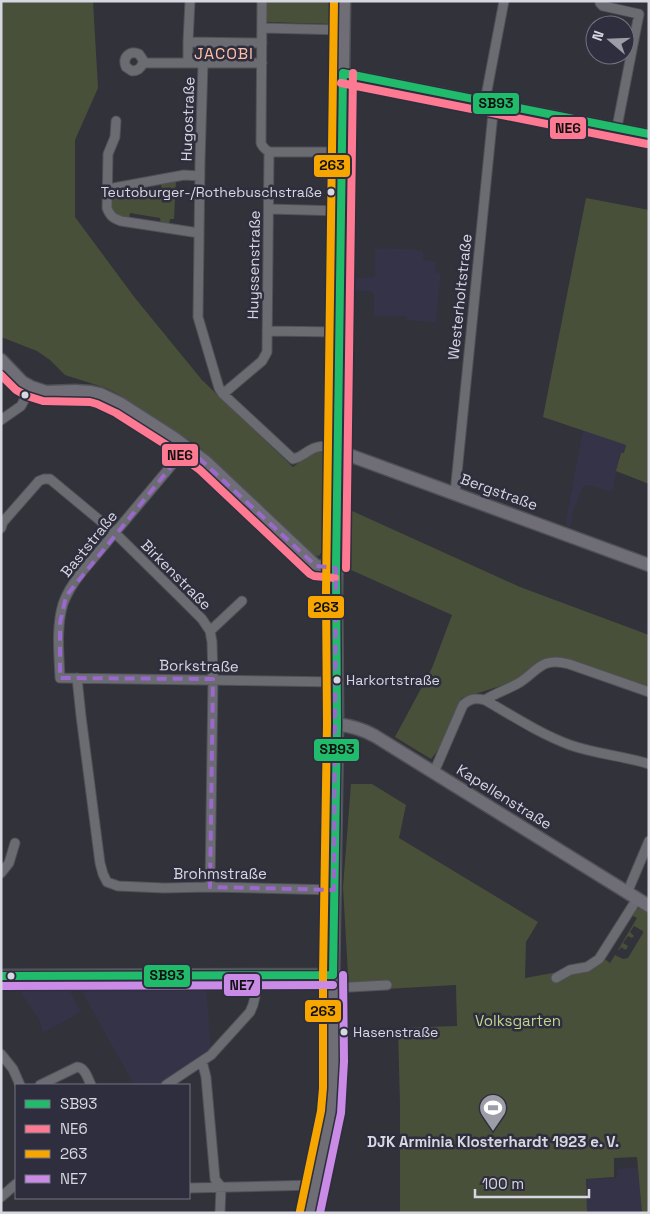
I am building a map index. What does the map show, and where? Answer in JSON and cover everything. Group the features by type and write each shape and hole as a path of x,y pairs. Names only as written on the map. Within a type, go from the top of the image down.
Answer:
{"street":[{"path":"188,63 190,1"},
{"name":"Huyssenstraße","path":"223,394 262,361 267,352 269,152 262,146 261,142 262,1"},
{"path":"310,1213 329,1120 334,1050 333,981 337,724 336,555 344,1"},
{"name":"Westerholtstraße","path":"455,494 489,102 504,1"},
{"path":"600,1 600,4 603,6 639,14 617,127"},
{"path":"262,28 344,30"},
{"path":"188,42 262,43"},
{"path":"143,63 262,63"},
{"name":"Hugostraße","path":"203,63 200,128 198,317 219,388 223,394 293,459 300,457 317,446 324,446 338,451"},
{"path":"343,73 649,134"},
{"path":"116,121 115,136 108,154 107,208 109,213 112,217 121,221 199,233"},
{"path":"269,152 342,152"},
{"name":"Hugostraße","path":"108,189 184,175 200,176"},
{"path":"269,209 341,211"},
{"path":"267,331 339,332"},
{"path":"1,360 22,382 31,387 46,392 81,391 100,394 120,404 187,447 221,474 316,566 336,568"},
{"path":"1,420 21,406 31,387"},
{"name":"Baststraße","path":"60,678 60,630 64,603 75,581 187,447"},
{"name":"Bergstraße","path":"338,451 649,565"},
{"name":"Birkenstraße","path":"1,528 3,522 39,481 44,479 50,480 115,533 202,619 210,631 213,680 210,887"},
{"path":"210,631 242,601"},
{"path":"485,700 522,681 542,665 555,662 569,664 649,692"},
{"name":"Borkstraße","path":"60,678 337,682"},
{"name":"Brohmstraße","path":"78,678 99,856 107,882 118,886 164,888 210,887 334,890"},
{"path":"434,772 463,705 468,700 474,698 485,700 531,727 580,748 649,764"},
{"name":"Kapellenstraße","path":"337,724 364,730 649,906"},
{"path":"556,978 570,970 587,967 599,959 632,896 649,841"},
{"path":"1,873 9,863 15,844"},
{"path":"168,1084 211,1055 250,1012 256,995 257,975"},
{"path":"1,976 257,975 387,985"},
{"path":"1,1054 13,1068 20,1084"},
{"path":"202,1061 206,1078 215,1179 221,1187 220,1213"},
{"path":"42,1084 77,1067 83,1069 90,1084"},
{"path":"1,1197 15,1185"},
{"path":"190,1188 316,1185"}],"highlighted area":[{"path":"187,447 316,566 336,568 334,890 210,887 213,679 60,678 60,623 66,596"}],"shaded area":[{"path":"375,248 422,251 423,260 436,261 435,272 441,273 436,323 407,320 407,316 374,316 374,295 371,291 352,291 353,278 371,278 375,275"},
{"path":"583,430 626,445 624,454 620,454 612,492 588,485 583,487 572,514 570,527 565,525"},
{"path":"66,983 81,1012 43,1033 39,1019 15,985"},
{"path":"77,983 206,985 211,1048 161,1084 133,1084"},
{"path":"638,1167 642,1213 587,1213 586,1179 615,1178 618,1174 618,1169"}],"green space":[{"path":"1,1 93,1 98,88 75,140 75,217 135,298 202,380 293,467 309,455 324,448 322,551 319,556 313,555 197,445 118,394 106,388 65,375 50,360 37,351 1,337"},
{"path":"267,1 331,1 331,24 267,22"},
{"path":"176,180 174,219 170,219 169,225 161,224 160,218 130,213 129,219 118,216 111,208 112,196 120,191 130,188 131,193 161,188 162,182"},
{"path":"586,198 649,210 649,484 616,471 621,453 624,453 626,445 543,417"},
{"path":"350,510 520,587 649,635 649,690 556,657 550,657 516,681 462,698 438,750 431,759 395,737 432,668 452,615 351,570"},
{"name":"Volksgarten","path":"351,784 372,784 406,805 399,838 538,922 526,942 525,978 569,970 597,958 599,955 610,963 615,955 623,959 628,958 643,933 643,931 634,926 630,932 634,936 632,938 628,936 623,943 628,946 626,950 621,947 618,950 637,918 631,915 637,908 649,912 649,1213 642,1213 637,1157 614,1158 614,1177 586,1179 587,1213 400,1213 398,1028 457,1026 456,985 349,991 343,887"}],"transit line":[{"name":"263","path":"300,1211 321,1111 323,1088 327,724 326,592 334,1"},
{"name":"SB93","path":"343,73 649,134"},
{"name":"SB93","path":"333,975 337,724 336,568 343,73"},
{"name":"NE6","path":"346,568 353,73"},
{"name":"NE6","path":"341,83 647,144"},
{"name":"NE6","path":"1,375 16,390 27,396 43,401 90,402 116,413 168,446 200,470 310,574 335,578"},
{"name":"SB93","path":"1,976 333,975"},
{"name":"NE7","path":"320,1213 341,1113 344,1061 343,975"},
{"name":"NE7","path":"1,986 333,985"}],"place":[{"name":"Teutoburger-/Rothebuschstraße","path":"331,192"},
{"name":"Harkortstraße","path":"337,680"},
{"name":"Hasenstraße","path":"344,1032"},
{"name":"DJK Arminia Klosterhardt 1923 e. V.","path":"493,1132"}],"district":[{"name":"JACOBI","path":"224,53"}]}
